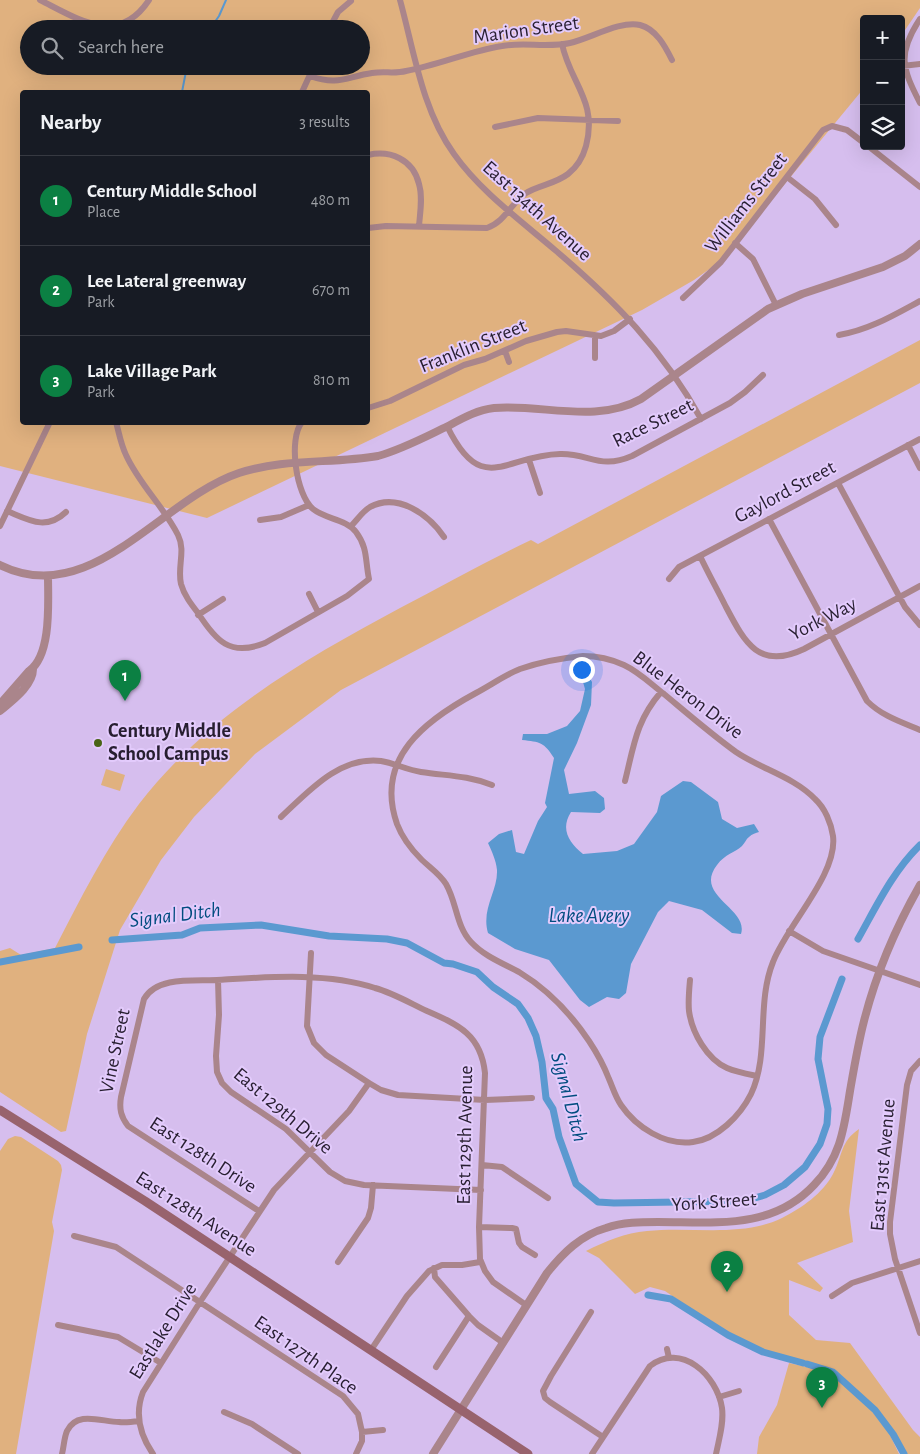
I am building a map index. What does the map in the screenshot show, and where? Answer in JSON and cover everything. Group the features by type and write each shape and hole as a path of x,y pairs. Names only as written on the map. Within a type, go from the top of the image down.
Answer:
{"main road":[{"name":"East 128th Avenue","path":"0,1110 137,1196 528,1454"}],"street":[{"path":"40,0 83,20"},
{"path":"128,20 139,12 148,0"},
{"name":"East 134th Avenue","path":"400,0 418,68 435,120 453,153 474,179 587,278 630,319 674,375 701,419"},
{"path":"334,20 338,12 351,1"},
{"path":"904,60 908,40 920,19"},
{"name":"Marion Street","path":"370,74 395,73 504,45 562,44 578,41 619,27 638,25 649,29 656,35 672,60"},
{"path":"370,228 419,226 487,228 498,223 524,194 560,180 575,168 585,148 589,120 588,109 583,94 566,61 562,44"},
{"path":"905,66 920,64"},
{"path":"905,71 920,103"},
{"name":"Marion Street","path":"310,76 332,82 364,75"},
{"path":"303,90 310,76"},
{"path":"495,127 538,118 618,121"},
{"name":"Williams Street","path":"683,298 715,269 824,130 832,126 847,130 860,140"},
{"path":"873,150 920,187"},
{"path":"370,155 392,154 405,162 413,170 420,186 419,226"},
{"path":"787,177 815,199 836,224"},
{"path":"735,243 753,260 776,305"},
{"path":"0,565 24,574 48,576 72,572 92,565 225,479 254,468 378,456 395,451 472,414 496,408 596,411 621,408 641,399 752,319 776,305 802,294 884,267 905,256 920,244"},
{"path":"839,335 871,327 920,301"},
{"name":"Franklin Street","path":"370,407 390,400 464,364 485,359 526,341 557,332 601,336 610,333 630,319"},
{"path":"594,358 595,336"},
{"path":"505,350 509,362"},
{"name":"Race Street","path":"447,426 463,454 471,461 481,465 501,467 562,454 601,462 625,459 701,419 741,395 763,375"},
{"path":"0,526 49,425"},
{"path":"117,425 126,455 133,468 178,536 181,545 180,575 183,590 207,629 216,639 236,649 265,643 347,596 369,579 365,550 360,538 351,526 318,513 308,505 299,484 296,436 300,425"},
{"name":"Gaylord Street","path":"669,579 679,567 920,439"},
{"path":"908,445 920,468"},
{"path":"530,460 540,493"},
{"path":"838,483 905,607 920,625"},
{"path":"351,526 370,507 392,502 407,505 432,521 444,537"},
{"path":"260,520 281,517 308,505"},
{"path":"6,511 30,521 44,522 54,521 66,512"},
{"path":"769,519 862,693 873,707 894,719 920,730"},
{"name":"York Way","path":"700,556 746,642 756,650 771,656 788,656 920,586"},
{"path":"0,712 25,687 32,677 41,652 46,634 48,576"},
{"path":"309,594 318,612"},
{"path":"198,615 223,599"},
{"name":"Blue Heron Drive","path":"569,657 597,657 624,665 639,674 661,692 740,754 813,796 822,807 828,819 834,839 832,860 789,931 774,960 766,986 757,1076 752,1093 733,1119 708,1139 683,1143 656,1136 622,1107 609,1078 589,1042 561,1006 530,979 485,954 463,933 445,882 407,843 398,825 393,806 392,789 396,766 402,753 413,738 434,719 454,705 511,674 526,668 569,657"},
{"path":"0,704 29,671 34,668"},
{"path":"625,781 640,722 650,704 661,692"},
{"path":"281,817 310,790 334,772 351,765 374,761 432,774 461,776 492,785"},
{"name":"York Street","path":"433,1454 547,1273 559,1257 579,1241 598,1230 631,1222 733,1222 752,1220 790,1205 823,1176 840,1144 865,1019 880,970 908,906 920,885"},
{"path":"789,931 822,951 920,985"},
{"path":"311,953 308,1030 314,1043 326,1055 381,1090 398,1095 484,1100 532,1098"},
{"name":"East 129th Avenue","path":"156,987 170,983 282,976 350,982 375,988 462,1028 471,1036 482,1054 485,1073 479,1227 480,1262"},
{"name":"East 129th Drive","path":"218,980 219,1015 216,1056 219,1077 231,1092 286,1129 337,1177 354,1184 481,1190"},
{"path":"690,980 689,1010 691,1020 701,1043 710,1055 724,1066 757,1076"},
{"name":"Vine Street","path":"128,1126 121,1115 121,1097 142,1004 146,995 156,987"},
{"name":"East 131st Avenue","path":"920,1061 911,1071 907,1085 890,1222 892,1246 920,1333"},
{"name":"Eastlake Drive","path":"153,1454 143,1437 138,1421 141,1397 200,1302 274,1190 349,1111 369,1083"},
{"name":"East 128th Drive","path":"128,1126 259,1212"},
{"path":"482,1165 502,1168 548,1198"},
{"path":"338,1262 368,1218 373,1185"},
{"path":"479,1227 512,1228 516,1230 522,1247 535,1255"},
{"name":"East 127th Place","path":"74,1236 116,1247 343,1396 358,1414 362,1432"},
{"path":"832,1296 852,1283 920,1261"},
{"path":"371,1350 407,1296 434,1268 442,1265 462,1265 480,1262 493,1282 526,1305"},
{"path":"434,1268 435,1277 478,1326 502,1342"},
{"path":"591,1312 545,1386 541,1396 603,1437"},
{"path":"436,1367 469,1316"},
{"path":"58,1325 118,1337 161,1364"},
{"path":"667,1349 669,1358"},
{"path":"592,1454 650,1366 660,1360 683,1358 700,1368 710,1379 719,1397 722,1408 722,1425 716,1454"},
{"path":"719,1397 739,1390"},
{"path":"224,1412 252,1424 298,1454"},
{"path":"62,1454 68,1430 78,1420 86,1418 120,1422 138,1421"},
{"path":"356,1454 362,1441 362,1432 383,1430"}],"shaded area":[{"path":"0,0 920,0 920,8 905,30 905,15 860,15 860,93 721,261 694,280 642,310 207,518 0,466"},
{"path":"920,340 920,383 341,690 255,754 194,817 161,860 120,930 87,1034 66,1131 61,1132 0,1092 0,951 10,948 21,955 55,948 104,856 139,804 166,772 195,743 226,717 293,669 400,608 531,540 538,544"},
{"path":"106,769 125,775 120,791 101,785"},
{"path":"859,1129 849,1211 853,1242 797,1263 823,1288 820,1292 789,1280 789,1315 816,1340 850,1343 920,1437 920,1454 906,1454 881,1413 836,1371 767,1351 725,1332 665,1291 650,1287 635,1294 599,1258 586,1251 616,1238 639,1232 733,1230 750,1228 782,1218 797,1210 818,1194 833,1174 848,1139"},
{"path":"15,1136 21,1137 58,1161 62,1170 52,1222 54,1231 16,1454 0,1454 0,1151 8,1139"},
{"path":"789,1363 833,1373 871,1410 889,1433 899,1454 757,1454 759,1437 777,1405"}],"water":[{"name":"Lake Avery","path":"586,672 592,682 591,705 577,743 564,770 569,794 595,791 604,798 605,809 600,813 571,812 566,824 566,830 570,840 578,850 583,854 617,851 634,844 657,812 661,796 683,781 691,782 718,802 722,819 737,828 754,824 759,832 750,836 742,846 723,858 711,876 716,894 737,917 741,925 741,934 732,933 702,910 669,901 658,912 631,964 626,993 619,999 607,997 589,1007 580,1000 549,960 515,949 488,933 486,924 488,908 497,878 495,859 488,843 499,834 512,830 516,852 524,854 538,821 547,807 545,803 554,758 541,744 522,740 523,734 547,734 567,726 580,711 585,689 581,675"}],"waterway":[{"path":"216,20 226,0"},
{"path":"182,90 185,75"},
{"name":"Signal Ditch","path":"858,939 893,878 920,845"},
{"name":"Signal Ditch","path":"112,940 182,935 200,928 261,925 329,936 387,939 407,943 444,963 477,972 493,987 518,1004 528,1018 536,1036 542,1062 546,1098 553,1109 559,1137 576,1184 598,1202 614,1203 744,1201 765,1195 784,1185 805,1167 820,1144 827,1124 828,1109 818,1059 820,1037 842,979"},
{"name":"Signal Ditch","path":"0,962 79,947"},
{"path":"648,1295 671,1299 728,1335 763,1352 803,1363"},
{"path":"807,1364 833,1372 875,1410 893,1434 904,1454"}],"place":[{"name":"Century Middle School","path":"125,701"},
{"name":"Century Middle School Campus","path":"98,743"},
{"name":"Lee Lateral greenway","path":"727,1292"},
{"name":"Lake Village Park","path":"822,1408"}]}
